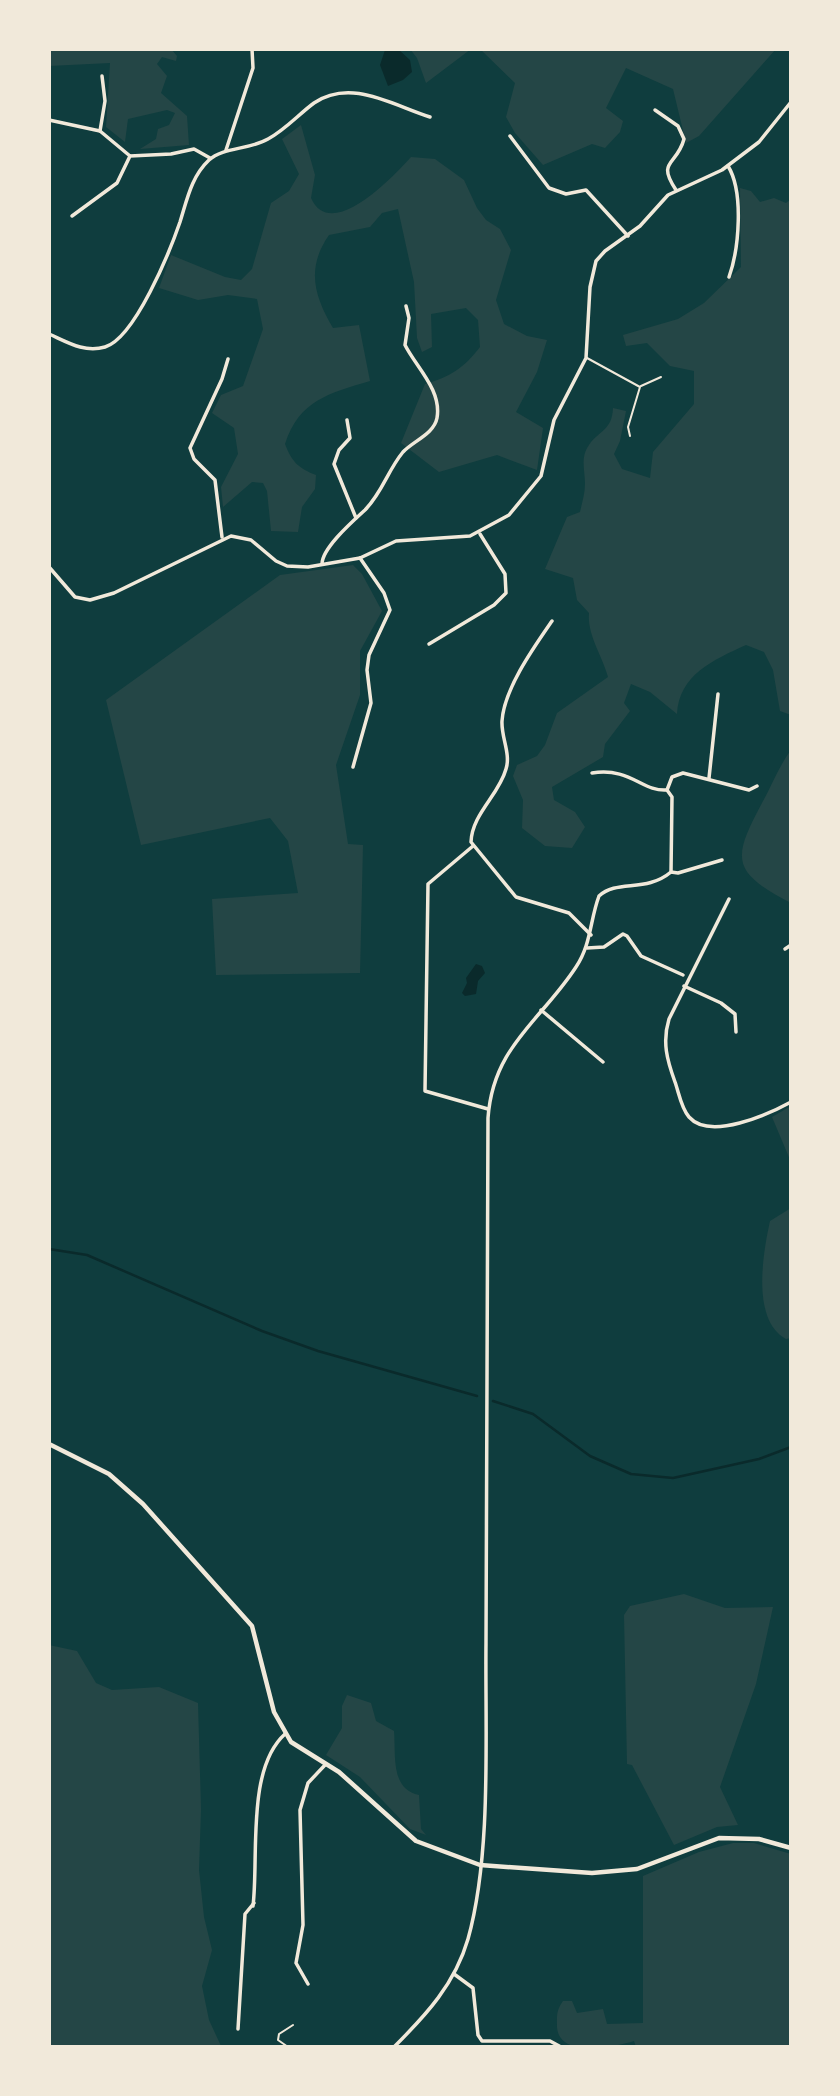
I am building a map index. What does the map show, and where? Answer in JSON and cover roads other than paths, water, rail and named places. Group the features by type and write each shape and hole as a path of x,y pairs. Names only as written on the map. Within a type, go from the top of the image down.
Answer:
{"street":[{"path":"226,150 253,68 252,49"},
{"path":"100,131 105,101 102,76"},
{"path":"49,334 86,349 107,347 126,332 169,249 192,183 210,159 226,150 245,149 270,139 316,102 340,91 372,96 430,117"},
{"path":"49,567 75,597 89,600 144,579 222,537 244,537 287,566 308,567 360,558 396,541 441,540 480,534 509,515 541,476 554,421 586,358 592,271 605,251 628,236 676,190 728,166 759,142 791,102"},
{"path":"655,110 678,126 684,139 682,148 666,167 666,173 676,190"},
{"path":"49,120 100,131 130,156 171,154 194,149 210,159"},
{"path":"510,136 549,188 566,194 586,190 628,236"},
{"path":"72,216 117,183 130,156"},
{"path":"728,166 737,192 736,257 729,277"},
{"path":"323,564 325,554 378,497 404,450 433,427 437,418 434,394 424,371 405,345 409,318 406,306"},
{"path":"222,537 215,480 194,459 190,448 222,379 228,359"},
{"path":"347,419 350,438 339,450 334,464 356,518"},
{"path":"429,644 494,605 506,593 505,574 480,534"},
{"path":"353,766 371,703 367,670 369,655 390,610 384,593 360,558"},
{"path":"552,621 526,657 507,701 502,723 507,755 506,772 471,834 473,846 516,897 569,913 592,934"},
{"path":"709,778 718,694"},
{"path":"592,774 621,772 659,790 667,790"},
{"path":"667,790 677,773 709,778 749,790 757,786"},
{"path":"667,790 672,797 671,872"},
{"path":"473,846 428,884 425,1091 488,1109"},
{"path":"394,2047 439,1999 454,1974 468,1940 480,1865 485,1742 488,1109 509,1053 541,1010 566,983 587,948 597,901 607,889 639,886 671,872 678,873 722,860"},
{"path":"729,899 669,1019 664,1039 670,1067 691,1119 708,1126 734,1124 767,1115 791,1102"},
{"path":"587,948 604,947 623,934 628,936 641,956 683,975"},
{"path":"785,949 791,945"},
{"path":"684,986 728,1007 735,1014 736,1032"},
{"path":"541,1010 603,1062"},
{"path":"49,1444 90,1464 125,1486 254,1630 270,1700 285,1734 303,1751 366,1794 405,1834 429,1849 480,1865 531,1871 615,1873 650,1865 719,1838 750,1838 791,1848"},
{"path":"238,2029 245,1914 254,1905 258,1787 263,1771 285,1734"},
{"path":"307,1984 296,1963 303,1925 300,1810 308,1783 325,1765"},
{"path":"454,1974 473,1988 478,2035 482,2041 550,2040 561,2047"}],"lane":[{"path":"586,358 640,387"},
{"path":"630,436 628,427 640,387 661,377"},
{"path":"288,2047 278,2040 279,2034 293,2025"}],"waterway":[{"path":"49,1249 87,1255 262,1331 318,1351 477,1396"},
{"path":"493,1401 533,1414 590,1456 631,1474 673,1478 759,1459 791,1447"}]}
